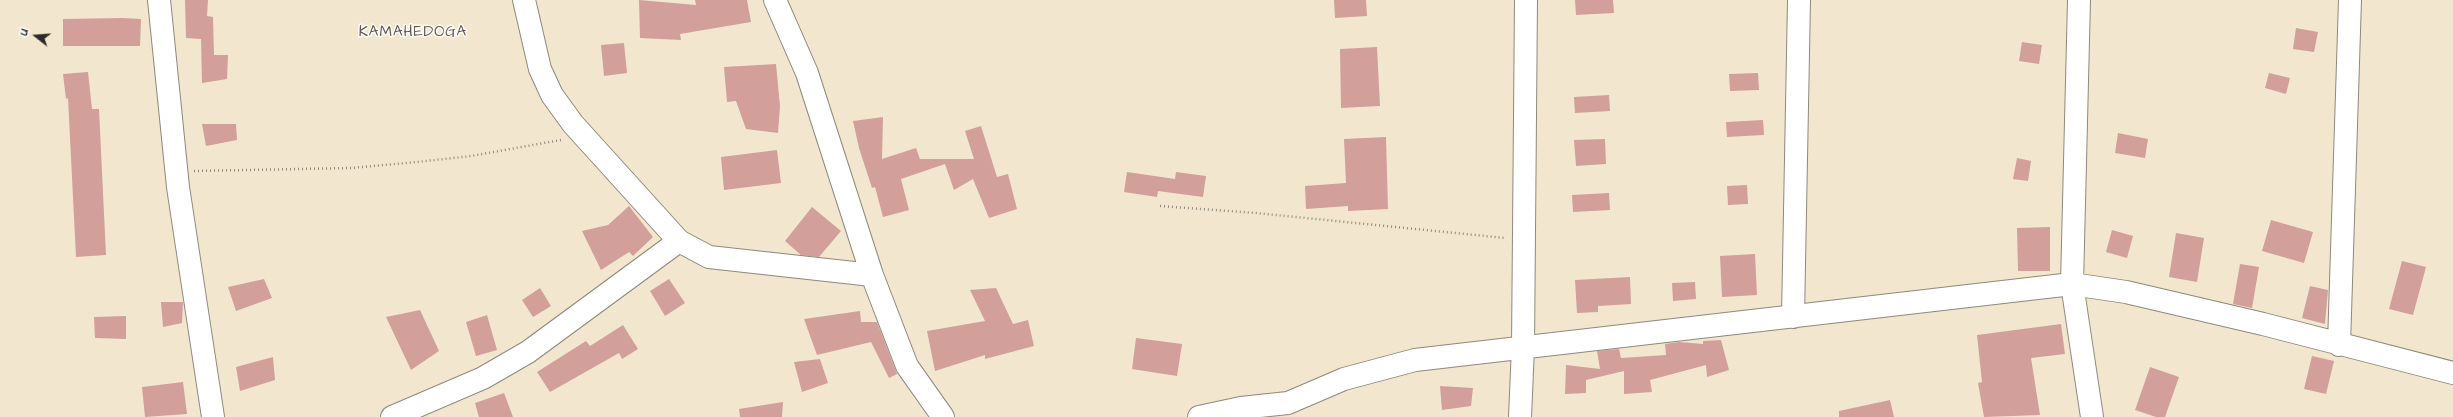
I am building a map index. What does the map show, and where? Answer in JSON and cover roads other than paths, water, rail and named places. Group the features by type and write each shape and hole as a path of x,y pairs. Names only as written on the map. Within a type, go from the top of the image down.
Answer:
{"street":[{"path":"160,0 177,171 213,417"},
{"path":"524,0 543,76 552,96 583,136 679,241 709,257 872,275"},
{"path":"775,0 807,73 872,275 907,366 943,417"},
{"path":"1520,417 1523,347 1526,0"},
{"path":"1793,317 1799,0"},
{"path":"2079,0 2072,284 2092,417"},
{"path":"2339,345 2350,0"},
{"path":"392,417 483,378 528,352 679,241"},
{"path":"1199,417 1241,408 1288,402 1351,377 1415,360 2072,284 2126,292 2263,324 2339,345 2453,373"}],"district":[{"name":"KAMAHEDOGA","path":"413,33"}]}
